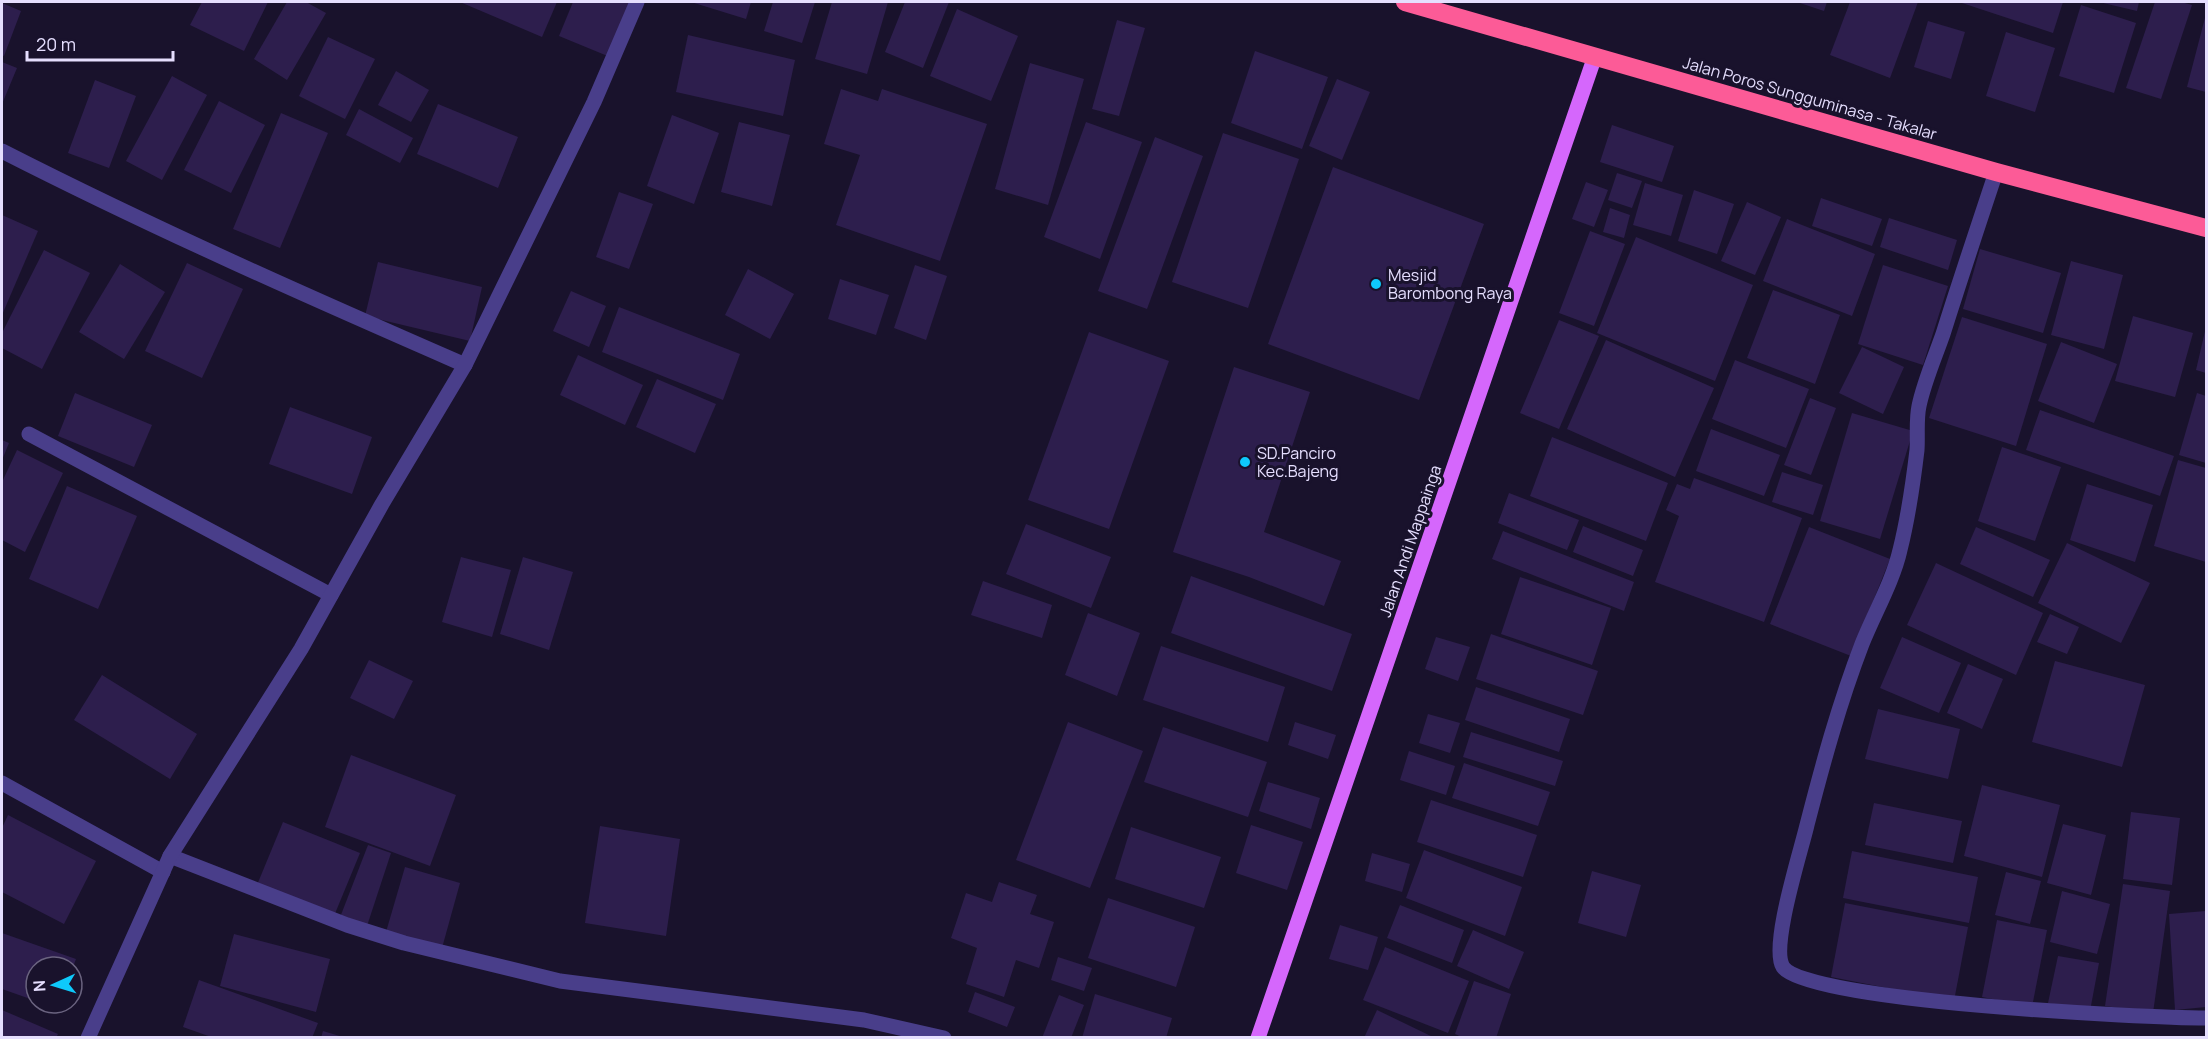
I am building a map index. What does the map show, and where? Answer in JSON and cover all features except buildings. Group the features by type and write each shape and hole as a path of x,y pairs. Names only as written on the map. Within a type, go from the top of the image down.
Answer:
{"highway":[{"name":"Jalan Poros Sungguminasa - Takalar","path":"1405,2 1996,172 2206,228"}],"main road":[{"name":"Jalan Andi Mappainga","path":"1258,1038 1595,56"}],"street":[{"path":"88,1038 170,856 301,649 382,504 465,365 594,102 637,2"},
{"path":"2,151 79,190 225,258 465,365"},
{"path":"1996,172 1919,406 1917,448 1910,503 1900,553 1862,645 1831,731 1786,909 1779,957 1783,968 1788,972 1816,983 1891,995 1975,1005 2159,1018 2206,1018"},
{"path":"29,434 331,595"},
{"path":"2,783 163,872"},
{"path":"170,856 347,925 404,943 560,981 864,1020 944,1038"}],"place":[{"name":"Mesjid Barombong Raya","path":"1376,284"},
{"name":"SD.Panciro Kec.Bajeng","path":"1245,462"}]}
